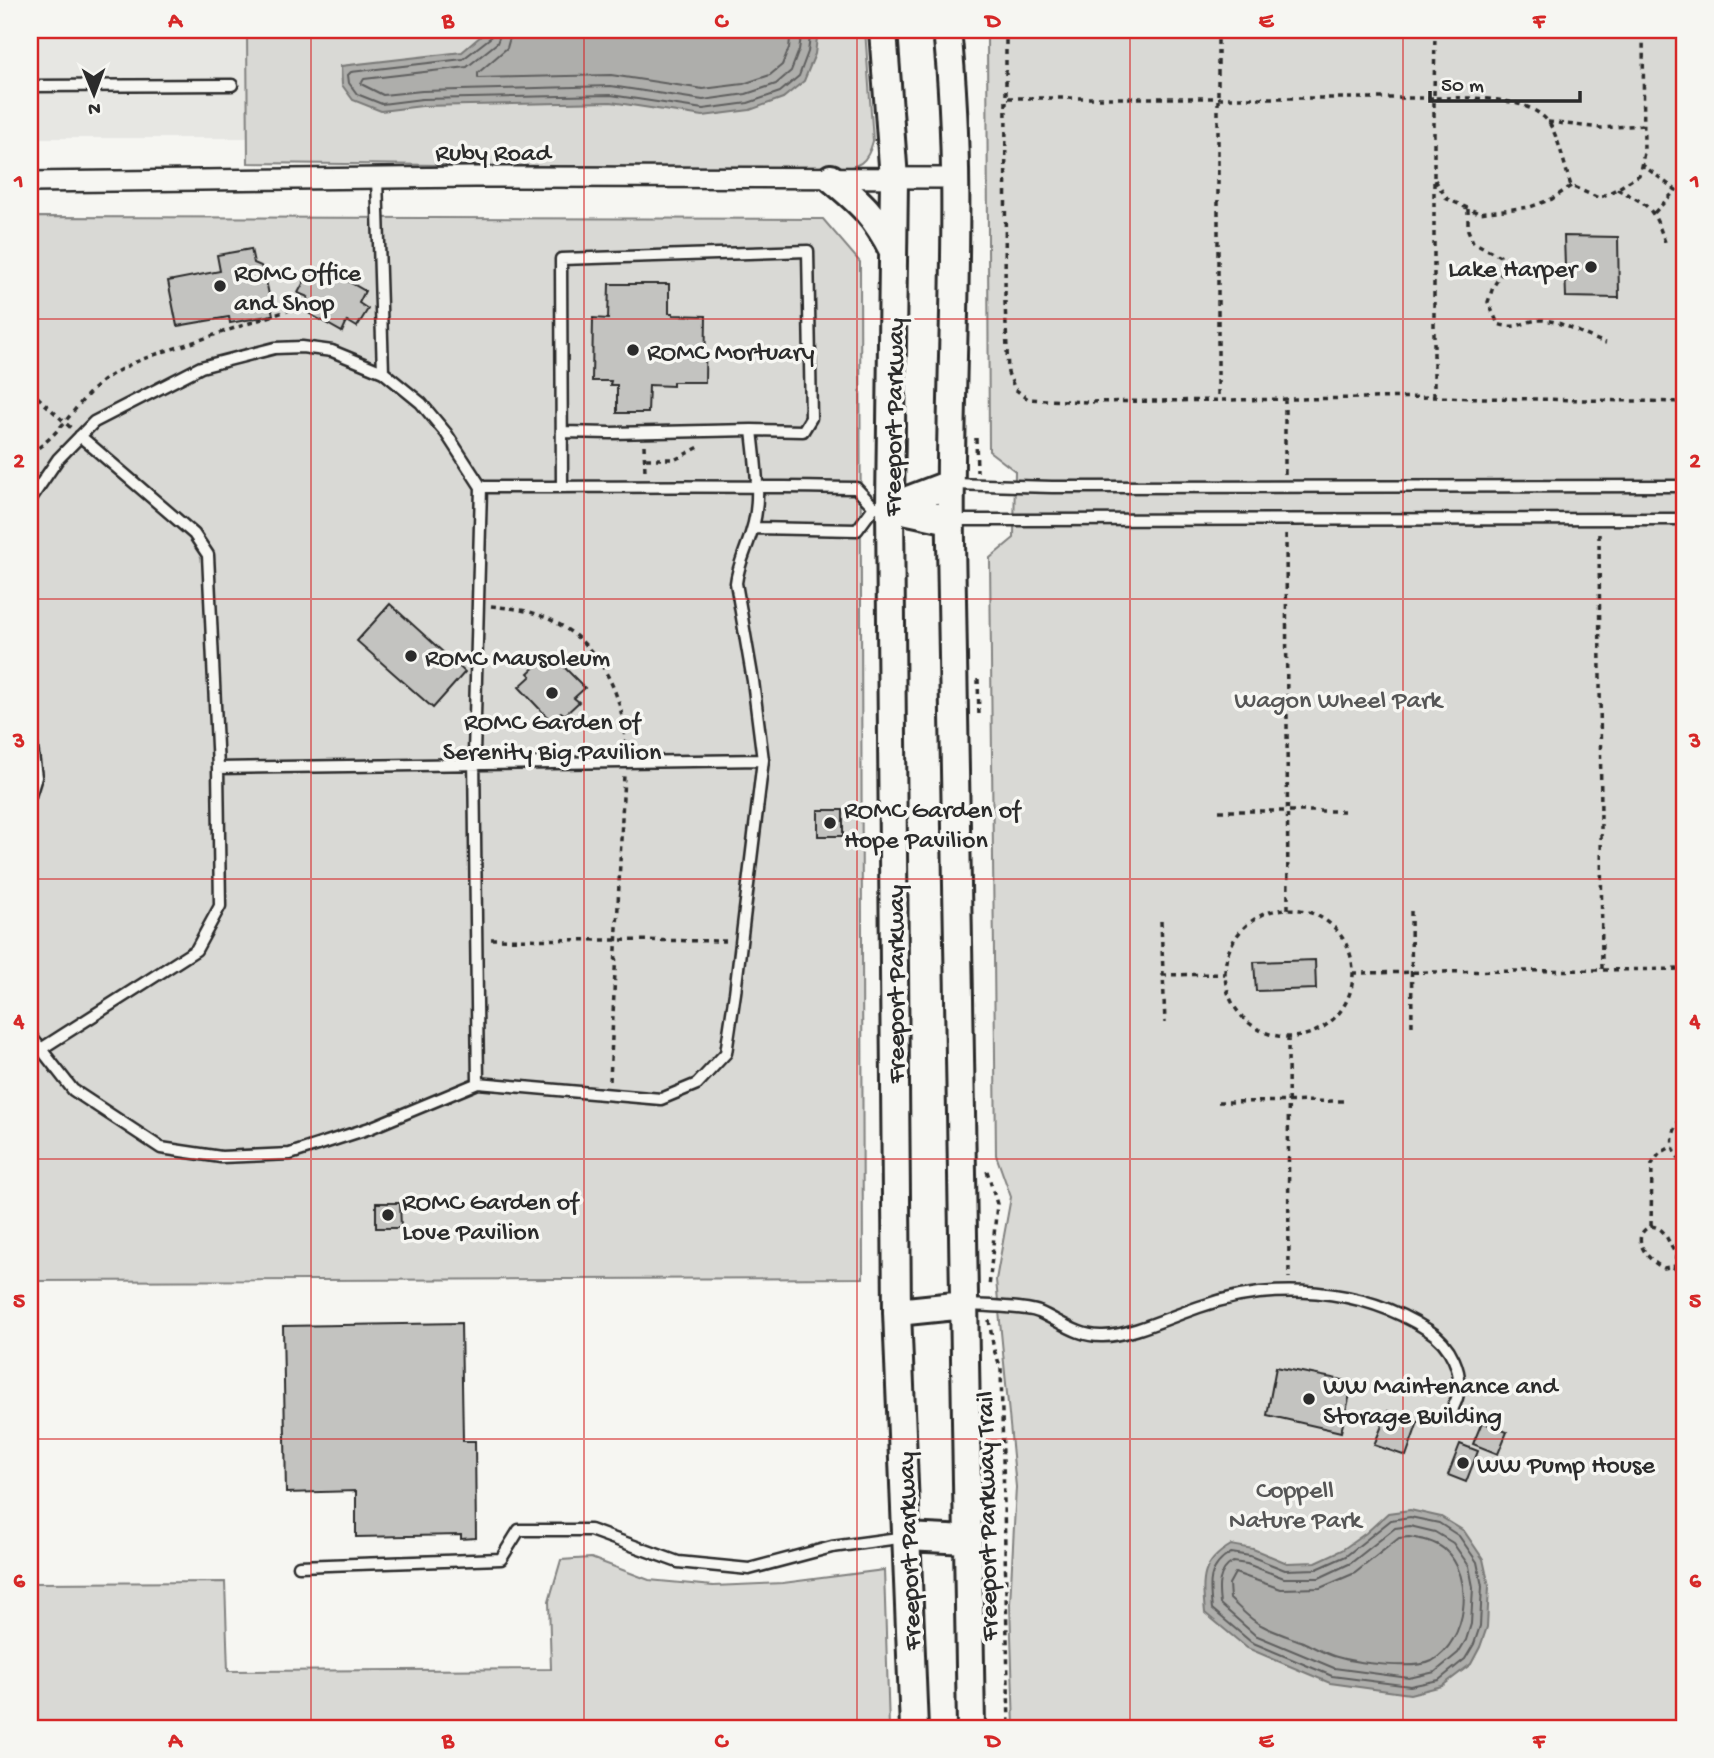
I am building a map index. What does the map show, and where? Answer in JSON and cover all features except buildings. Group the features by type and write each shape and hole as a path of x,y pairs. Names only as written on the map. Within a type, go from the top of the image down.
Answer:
{"main road":[{"name":"Freeport Parkway","path":"883,30 894,179 894,252 882,507 897,1312 914,1728"},
{"path":"947,30 954,94 956,177 950,520 976,1306 968,1539 971,1728"},
{"path":"831,178 861,203 874,218 894,252"},
{"path":"882,507 950,484"},
{"path":"882,507 950,520"},
{"path":"897,1312 976,1306"},
{"path":"906,1537 968,1539"}],"street":[{"name":"Ruby Road","path":"30,182 377,178 956,177"}],"lane":[{"path":"30,86 232,85"},
{"path":"377,178 383,372"},
{"path":"562,432 803,431 811,418 808,251 561,259 562,487"},
{"path":"30,500 58,459 94,422 201,367 275,348 302,347 332,351 383,372 421,403 446,433 481,487 474,765 478,1083"},
{"path":"30,1035 73,1090 162,1148 221,1157 290,1154 370,1128 478,1083 661,1099 697,1084 726,1052 763,760 736,583 741,558 753,528 757,488 752,430"},
{"path":"41,1049 196,950 220,906 218,768 208,555 194,534 80,436"},
{"path":"950,484 1052,487 1684,486"},
{"path":"481,487 856,488 882,507 857,530 753,528"},
{"path":"950,520 1684,519"},
{"path":"30,732 36,777 30,796"},
{"path":"218,768 763,760"},
{"path":"976,1306 1037,1311 1071,1330 1101,1336 1125,1334 1216,1300 1289,1290 1372,1303 1419,1324 1441,1338 1453,1357 1458,1384 1457,1397 1448,1418"},
{"path":"299,1566 501,1559 519,1530 590,1530 678,1562 749,1569 832,1547 906,1537"}],"path":[{"path":"1006,30 1007,373 1015,389 1028,399 1434,397 1684,402"},
{"path":"1217,30 1218,400"},
{"path":"1434,397 1435,30"},
{"path":"1548,122 1571,186 1599,198 1639,175 1643,125 1643,30"},
{"path":"1006,98 1218,100 1480,97 1531,109 1548,122 1601,128 1643,125"},
{"path":"1641,164 1676,190 1654,213"},
{"path":"1434,177 1447,199 1479,213 1530,207 1552,199 1571,186"},
{"path":"1617,190 1637,199 1654,213 1665,242"},
{"path":"1468,209 1468,230 1473,242 1500,256 1502,273 1488,302 1498,324 1511,328 1542,320 1569,327 1606,344"},
{"path":"30,453 65,423 97,385 122,368 155,354 290,310"},
{"path":"30,390 80,436"},
{"path":"1285,399 1285,486"},
{"path":"642,432 646,459 644,488"},
{"path":"646,459 676,459 701,446"},
{"path":"1599,519 1602,969"},
{"path":"1286,520 1287,910"},
{"path":"478,605 516,609 539,615 561,626 590,649 607,674 621,703 625,762 609,1094"},
{"path":"1219,811 1348,811"},
{"path":"1287,910 1311,913 1334,928 1349,951 1353,973 1350,992 1337,1016 1315,1032 1288,1037 1273,1036 1247,1022 1229,998 1225,974 1227,953 1243,928 1269,912 1287,910"},
{"path":"1411,911 1412,1029"},
{"path":"1161,921 1165,1023"},
{"path":"477,939 741,941"},
{"path":"1353,973 1684,969"},
{"path":"1162,975 1225,974"},
{"path":"1288,1037 1289,1290"},
{"path":"1218,1102 1347,1101"},
{"path":"1684,1110 1671,1138 1676,1154 1684,1165"},
{"path":"1651,1226 1652,1164 1660,1153 1674,1146"},
{"path":"1673,1267 1676,1266 1677,1255 1669,1246 1666,1233 1661,1228 1646,1228 1641,1236 1646,1256 1664,1268 1673,1267 1684,1275"},
{"name":"Freeport Parkway Trail","path":"976,1306 1001,1368 1009,1728"},
{"path":"1673,1728 1684,1711"}],"shaded area":[{"path":"30,30 247,30 249,138 30,138"}],"green space":[{"path":"247,30 865,30 873,141 868,155 861,163 837,169 248,163"},
{"name":"Wagon Wheel Park","path":"987,30 1684,30 1684,1728 1014,1728 1010,1604 1016,1487 996,1280 1011,1197 996,1155 990,558 1014,538 1015,471 989,451"},
{"path":"30,217 823,219 860,262 863,1278 30,1281"},
{"path":"591,1558 649,1580 713,1586 783,1583 884,1570 889,1728 30,1728 30,1583 225,1582 228,1671 551,1669 549,1601 561,1560"}],"water":[{"path":"488,30 818,30 815,54 804,81 783,98 750,110 703,116 611,102 422,106 381,111 353,100 342,85 341,66 462,52"},
{"path":"1410,1510 1441,1517 1464,1531 1483,1559 1489,1586 1487,1627 1480,1647 1471,1664 1442,1686 1410,1694 1330,1683 1247,1648 1205,1613 1205,1573 1213,1559 1231,1545 1253,1549 1287,1563 1316,1562 1342,1550 1388,1513"}],"place":[{"name":"Lake Harper","path":"1591,267"},
{"name":"ROMC Office and Shop","path":"220,286"},
{"name":"ROMC Mortuary","path":"633,350"},
{"name":"ROMC Mausoleum","path":"411,656"},
{"name":"ROMC Garden of Serenity Big Pavilion","path":"552,693"},
{"name":"ROMC Garden of Hope Pavilion","path":"830,823"},
{"name":"ROMC Garden of Love Pavilion","path":"388,1215"},
{"name":"WW Maintenance and Storage Building","path":"1309,1399"},
{"name":"WW Pump House","path":"1463,1463"}],"park label":[{"name":"Coppell Nature Park","path":"1295,1503"}]}
